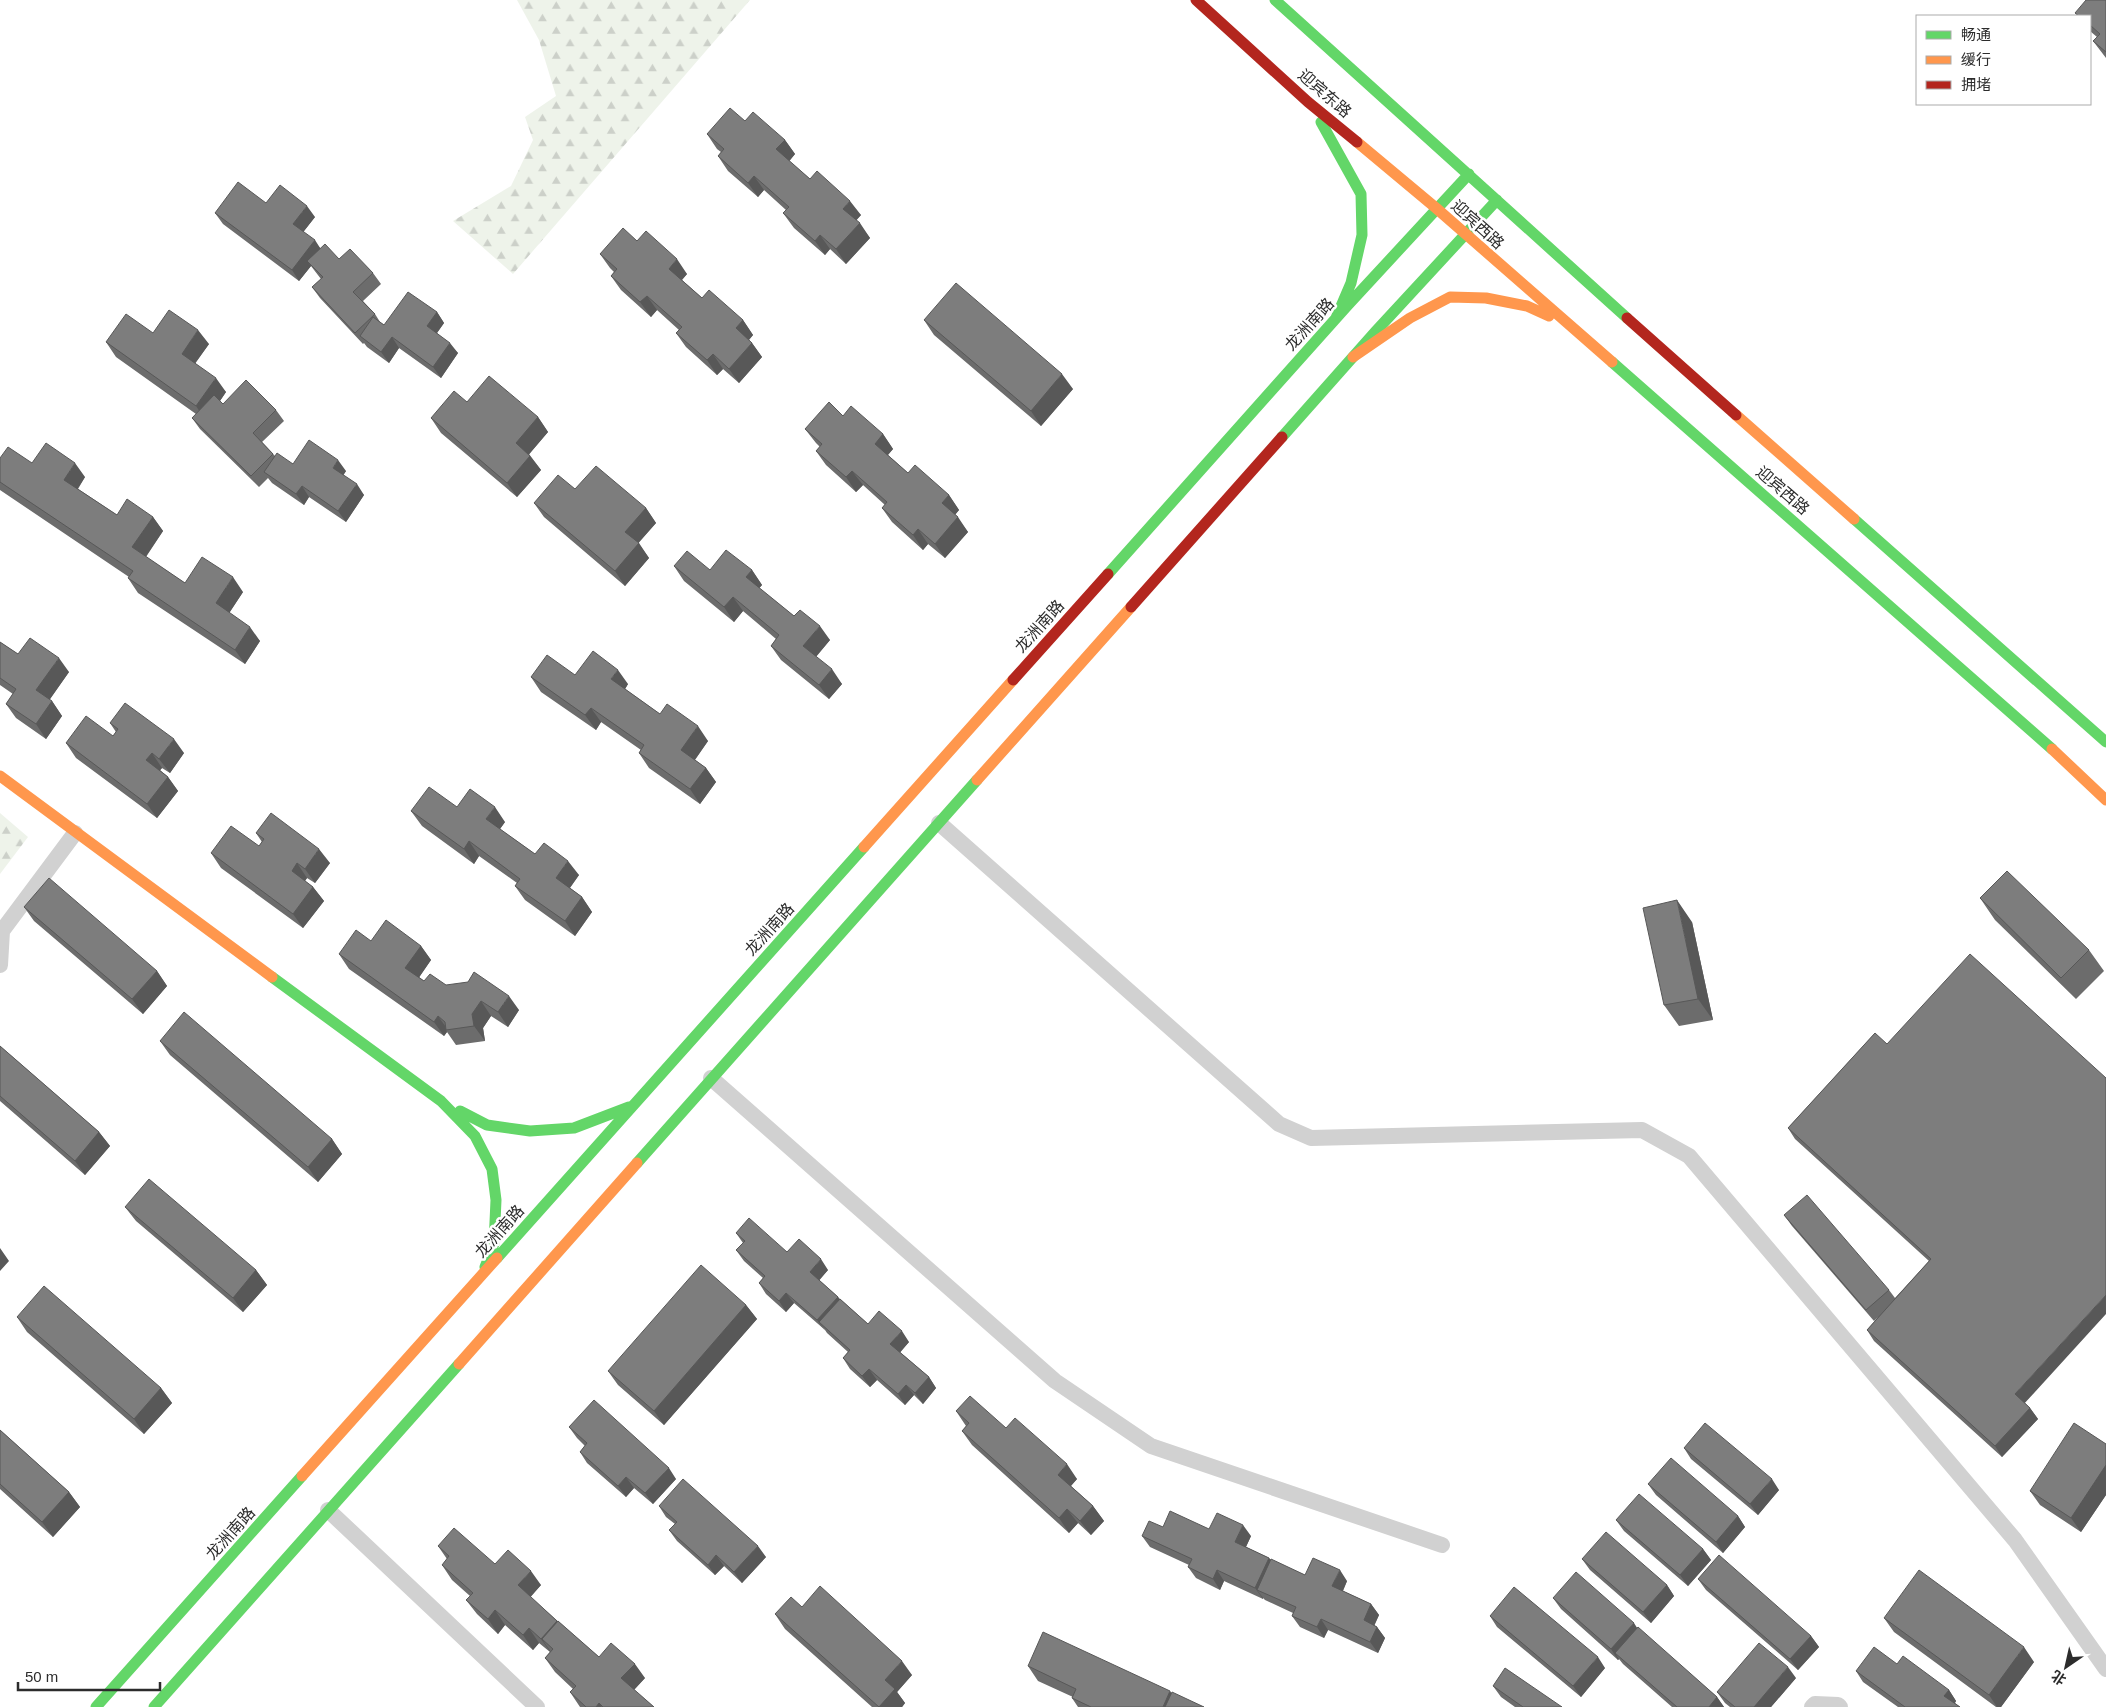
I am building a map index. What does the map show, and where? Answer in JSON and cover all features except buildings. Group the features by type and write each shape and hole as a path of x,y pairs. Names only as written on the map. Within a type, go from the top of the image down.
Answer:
{"main road":[{"name":"迎宾东路","path":"1196,0 1308,102 1436,208"},
{"path":"1275,0 1469,174"},
{"path":"1308,102 1340,152 1361,194 1362,235 1351,283 1336,318"},
{"name":"迎宾西路","path":"1469,174 1577,274 2106,742"},
{"name":"龙洲南路","path":"96,1707 1336,318 1469,174"},
{"path":"154,1707 1353,357 1497,200"},
{"name":"迎宾西路","path":"1436,208 2017,717 2106,800"},
{"path":"1353,357 1410,318 1450,297 1486,298 1527,306 1571,326"},
{"path":"0,776 74,833 211,930 441,1102 475,1136 492,1169 496,1200 494,1244 482,1274"},
{"path":"441,1102 487,1125 530,1131 574,1128 633,1105"}],"street":[{"path":"939,823 1279,1124 1310,1138 1642,1130 1690,1156 2015,1540 2106,1669"},
{"path":"0,965 1,931 74,833"},
{"path":"711,1078 1055,1381 1151,1446 1442,1545"},
{"path":"328,1510 538,1707"},
{"path":"1812,1707 1815,1704 1838,1705 1840,1707"}],"green space":[{"path":"517,0 750,0 513,274 453,221 511,186 533,140 525,117 556,96 539,40"},
{"path":"0,813 28,837 0,874"}],"traffic: fast":[{"path":"1275,0 1627,318"},
{"path":"1321,122 1361,194 1362,235 1351,283 1336,318"},
{"path":"1108,574 1347,306 1469,174"},
{"path":"1282,437 1376,331 1497,200"},
{"path":"1612,362 2052,749"},
{"path":"1854,519 2106,742"},
{"path":"637,1163 977,780"},
{"path":"497,1258 864,847"},
{"path":"272,977 441,1101 475,1136 492,1169 496,1200 494,1244 485,1267"},
{"path":"460,1111 487,1125 530,1131 574,1128 629,1107"},
{"path":"154,1707 459,1364"},
{"path":"96,1707 302,1476"}],"traffic: slow":[{"path":"1357,142 1436,208 1612,362"},
{"path":"1353,357 1410,318 1450,297 1486,298 1527,306 1549,316"},
{"path":"1736,415 1854,519"},
{"path":"977,780 1131,607"},
{"path":"864,847 1013,680"},
{"path":"2052,749 2106,800"},
{"path":"0,776 272,977"},
{"path":"459,1364 637,1163"},
{"path":"302,1476 497,1258"}],"traffic: jam":[{"path":"1196,0 1308,102 1357,142"},
{"path":"1627,318 1736,415"},
{"path":"1131,607 1282,437"},
{"path":"1013,680 1108,574"}]}
